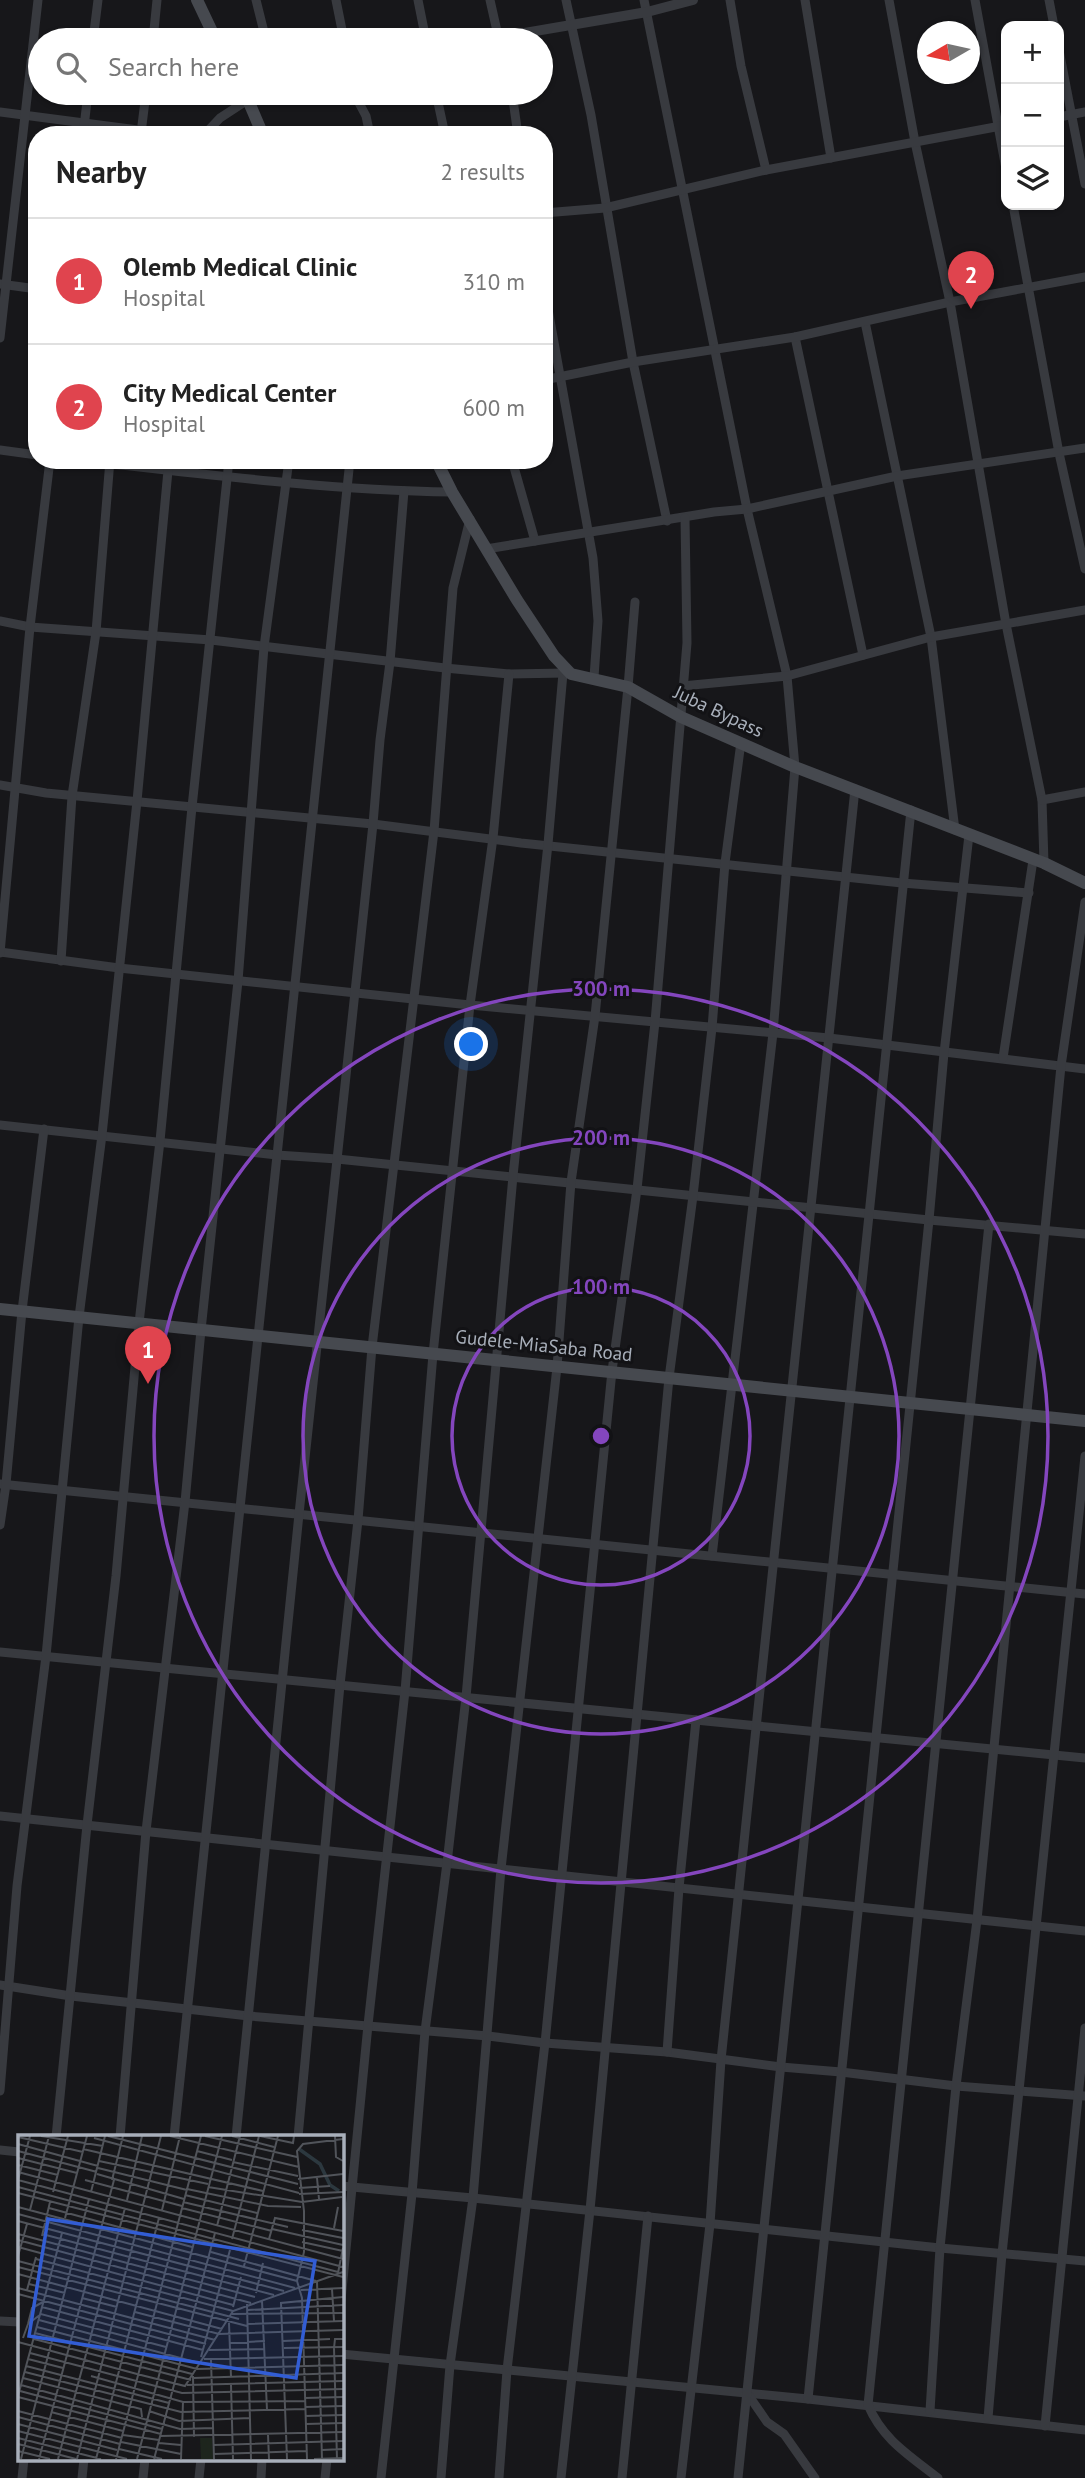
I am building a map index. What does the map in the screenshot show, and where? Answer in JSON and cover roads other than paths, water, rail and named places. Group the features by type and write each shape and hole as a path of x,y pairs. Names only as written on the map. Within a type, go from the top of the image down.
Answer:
{"main road":[{"path":"197,0 210,28"},
{"path":"254,105 260,126"},
{"path":"440,469 486,549 567,673"},
{"name":"Juba Bypass","path":"567,673 594,677 628,687 681,717 795,766 1038,861 1085,883"},
{"name":"Gudele-MiaSaba Road","path":"0,1309 1085,1421"}],"street":[{"path":"35,28 38,0"},
{"path":"94,28 98,0"},
{"path":"154,28 157,0"},
{"path":"256,0 263,28"},
{"path":"336,0 342,28"},
{"path":"418,0 424,28"},
{"path":"490,0 496,28"},
{"path":"566,0 591,115 633,362 667,521"},
{"path":"644,0 747,509 787,676 795,766 773,1033 712,1556"},
{"path":"552,28 647,12 693,0"},
{"path":"730,0 741,66 766,170"},
{"path":"805,0 831,158"},
{"path":"889,0 915,142 950,303 1006,624 1042,800 1038,861 1029,893 1003,1058"},
{"path":"975,0 1001,121"},
{"path":"1049,0 1053,21"},
{"path":"1064,77 1085,184"},
{"path":"0,338 3,285 28,105"},
{"path":"84,124 86,105"},
{"path":"142,126 144,105"},
{"path":"213,126 238,105"},
{"path":"360,105 368,126"},
{"path":"438,105 442,126"},
{"path":"514,105 517,126"},
{"path":"1064,116 1085,112"},
{"path":"0,113 98,126"},
{"path":"553,212 605,208 766,170 1001,126"},
{"path":"1014,210 1059,453 1085,569"},
{"path":"553,378 633,362 795,337 1085,277"},
{"path":"3,285 28,288"},
{"path":"865,322 931,637 955,830"},
{"path":"553,335 589,531 598,621 594,677"},
{"path":"795,337 863,655"},
{"path":"486,549 589,531 747,509 897,476 1085,448"},
{"path":"0,450 28,454"},
{"path":"49,469 30,627 0,953 470,1005 829,1038 1085,1069"},
{"path":"61,961 72,796 96,632 109,469"},
{"path":"154,469 347,487 452,492"},
{"path":"56,2135 228,469"},
{"path":"120,2135 146,1831 185,1502 238,981 264,647 288,469"},
{"path":"174,2135 349,469"},
{"path":"515,469 535,541"},
{"path":"0,2091 5,1986 46,1656 79,1317 102,1135 137,801 167,471"},
{"path":"236,2135 390,662 404,491"},
{"path":"499,2478 507,2370 545,2043 612,1371 637,1189 654,1022 687,643 685,518"},
{"path":"298,2135 358,1520 372,1347 433,831 453,588 470,519"},
{"path":"441,2478 450,2365 473,2197 501,1869 556,1367 571,1182 595,1016 635,602"},
{"path":"682,685 787,676 931,637 1085,610"},
{"path":"0,621 30,627 211,640 509,674 567,673 513,1176 466,1697 425,2031 412,2194 381,2478"},
{"path":"343,2255 346,2187 368,2025 405,1691 433,1354 470,1005 493,838 509,674"},
{"path":"561,2478 590,2210 669,1378 693,1196 712,1028 725,863 741,742"},
{"path":"0,785 72,796 373,824 902,883 1029,893"},
{"path":"681,2478 710,2224 721,2060 855,789"},
{"path":"1042,800 1085,792"},
{"path":"738,2478 911,810"},
{"path":"808,2399 944,1053 969,835"},
{"path":"930,2411 940,2248 956,2086 977,1920 1060,1066 1085,902"},
{"path":"0,1125 277,1155 393,1164 1085,1234"},
{"path":"0,1525 44,1129"},
{"path":"938,2478 887,2437 876,2423 868,2405 989,1224"},
{"path":"988,2418 1002,2254 1085,1456"},
{"path":"3,1484 1085,1594"},
{"path":"0,1652 1085,1758"},
{"path":"667,2052 679,1888 696,1720"},
{"path":"0,1816 1085,1931"},
{"path":"5,1986 249,2016 667,2052 956,2086 1082,2095"},
{"path":"1045,2426 1061,2258 1082,2095 1085,2028"},
{"path":"0,2150 18,2152"},
{"path":"346,2187 473,2197 764,2230 1085,2261"},
{"path":"622,2478 648,2216"},
{"path":"0,2321 18,2322"},
{"path":"343,2354 930,2411 1085,2430"},
{"path":"747,2393 767,2423 784,2434 815,2478"},
{"path":"22,2478 24,2460"},
{"path":"82,2478 84,2460"},
{"path":"143,2478 145,2460"},
{"path":"199,2478 201,2460"},
{"path":"261,2478 262,2460"},
{"path":"325,2478 327,2460"}],"place":[{"name":"City Medical Center","path":"971,309"},
{"name":"Olemb Medical Clinic","path":"148,1384"}]}
